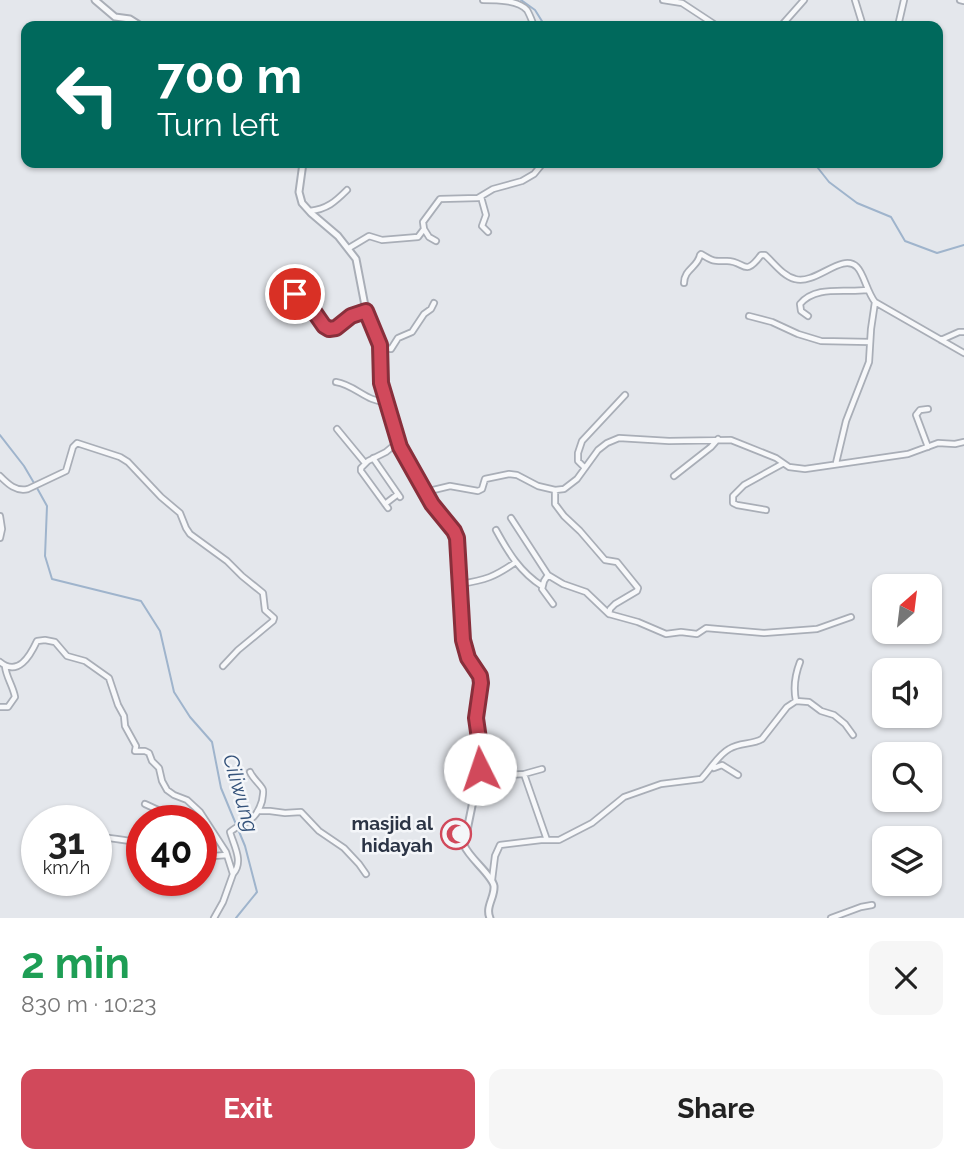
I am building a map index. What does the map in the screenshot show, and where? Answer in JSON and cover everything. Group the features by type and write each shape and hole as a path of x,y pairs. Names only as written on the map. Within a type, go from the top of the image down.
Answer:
{"street":[{"path":"95,0 115,17 133,21"},
{"path":"483,1 504,0 518,4 528,11 532,21"},
{"path":"663,0 682,3 709,21"},
{"path":"785,21 804,0"},
{"path":"855,0 861,21"},
{"path":"899,21 904,0"},
{"path":"303,168 302,203 349,247 357,261 366,311 381,348 380,378 398,442 425,492 456,534 465,648 481,683 476,718 481,765 464,844 475,862 492,880"},
{"path":"436,240 429,237 423,222 440,199 481,197 528,178 538,168"},
{"path":"309,211 324,209 347,190"},
{"path":"481,197 486,215 482,226 488,232"},
{"path":"349,247 367,236 382,240 415,237 424,229"},
{"path":"684,283 686,274 701,254 714,261 730,261 745,267 752,265 763,255 788,276 799,280 815,278 839,264 854,265 859,269 875,302 964,353"},
{"path":"291,290 329,329 336,328 351,316 366,311"},
{"path":"808,316 802,312 800,306 802,300 812,295 821,292 867,290"},
{"path":"836,464 846,421 867,368 875,302"},
{"path":"381,348 391,349 396,339 412,332 434,303"},
{"path":"749,316 821,341 870,342"},
{"path":"941,340 964,332"},
{"path":"336,382 371,399 386,402"},
{"path":"585,468 578,461 581,443 625,395"},
{"path":"928,409 920,410 916,415 928,447"},
{"path":"337,429 365,463"},
{"path":"425,492 450,486 478,491 482,489 486,478 507,474 517,475 536,486 564,489 571,485 598,450 616,439 737,441 776,458 790,468 805,469 908,454 938,443 964,442"},
{"path":"674,475 719,439"},
{"path":"373,458 399,496 386,506 361,468 365,463 398,442"},
{"path":"0,476 14,488 22,491 27,489 66,471 73,447 77,443 124,458 161,497 179,511 190,534 261,590 265,610 274,621 222,666"},
{"path":"766,510 734,504 734,494 744,485 782,463"},
{"path":"555,490 555,504 564,516 602,558 617,562 638,587 637,591 612,606 609,614"},
{"path":"0,516 0,538"},
{"path":"512,517 548,575 586,592 609,614 666,634 681,632 695,635 705,628 765,633 817,629 851,617"},
{"path":"496,530 516,562 528,576 542,586 553,604"},
{"path":"460,584 486,580 516,562"},
{"path":"542,586 548,575"},
{"path":"0,662 13,667 30,656 37,641 45,640 57,643 68,656 85,661 107,675 124,716 125,726 136,746 135,751 149,752 169,792 192,805"},
{"path":"796,701 795,674 800,662"},
{"path":"0,707 8,707 15,697 5,666"},
{"path":"490,918 488,912 494,887 492,880 495,856 500,845 559,840 592,823 624,797 661,784 701,779 728,749 762,739 785,709 796,701 807,702 834,715 853,735"},
{"path":"481,765 506,775 542,769"},
{"path":"709,770 722,765 738,775"},
{"path":"214,918 237,870 238,859 230,833 232,829 252,819 262,801 263,789 250,772"},
{"path":"524,774 547,840"},
{"path":"258,811 300,812 319,831 344,848 366,874"},
{"path":"217,841 227,855 233,874"},
{"path":"217,856 227,855"},
{"path":"831,918 872,905"}],"waterway":[{"path":"521,0 535,10 542,21"},
{"path":"818,168 829,182 857,203 891,217 905,241 937,253 964,245"},
{"name":"Ciliwung","path":"0,435 34,483"},
{"name":"Ciliwung","path":"37,488 47,506 45,556 52,579 141,601 160,631 174,692 190,717 212,742 221,788 245,846 257,892 236,918"}],"place":[{"name":"masjid al hidayah","path":"456,834"}],"route":[{"path":"295,294 329,329 336,328 351,316 366,311 381,348 381,383 400,447 432,504 456,534 463,640 468,658 480,676 481,683 476,714 481,753 480,769"}]}
